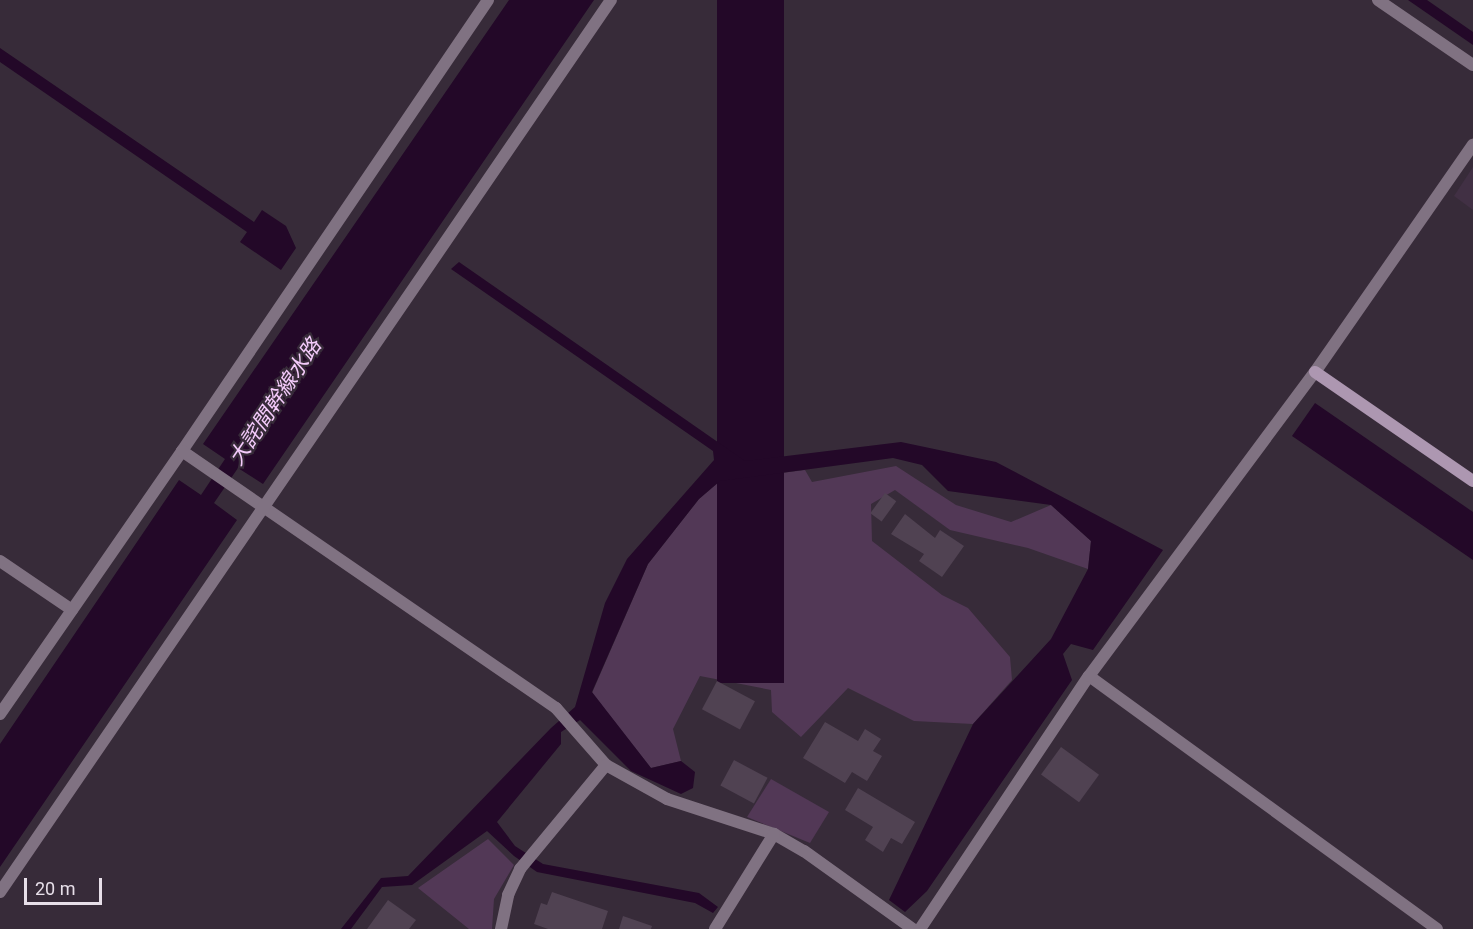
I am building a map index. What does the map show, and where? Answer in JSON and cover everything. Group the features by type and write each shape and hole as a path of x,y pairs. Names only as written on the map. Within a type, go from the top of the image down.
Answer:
{"street":[{"path":"0,714 182,452 488,0"},
{"path":"0,892 611,0"},
{"path":"1378,0 1473,65"},
{"path":"920,929 1089,676 1315,372 1473,145"},
{"path":"1315,372 1473,481"},
{"path":"182,452 556,708 606,765 667,799 774,834 804,851 913,929"},
{"path":"0,561 72,610"},
{"path":"1089,676 1437,929"},
{"path":"501,929 508,895 520,869 606,765"},
{"path":"715,929 774,834"}],"shaded area":[{"path":"1473,167 1473,210 1454,196"},
{"path":"896,466 956,505 1011,522 1051,505 1091,541 1088,569 1028,548 950,530 895,490 871,504 872,541 942,595 968,608 1010,657 1012,680 973,724 914,721 848,688 801,737 772,712 771,690 700,676 673,729 681,761 651,768 592,693 648,564 699,499 720,481 805,470 812,482"},
{"path":"771,779 829,812 810,843 747,817"},
{"path":"488,839 514,865 494,899 492,929 469,929 418,888"}],"water":[{"name":"大詫間幹線水路","path":"509,0 594,0 263,484 238,468 214,503 237,520 0,867 0,744 179,480 201,495 225,459 203,444"},
{"path":"717,0 784,0 784,683 717,683"},
{"path":"1408,0 1427,0 1473,32 1473,45"},
{"path":"0,48 254,222 262,210 286,226 296,248 281,270 240,242 247,232 0,62"},
{"path":"459,262 745,461 901,442 996,462 1163,550 1093,650 1071,644 1063,654 1072,680 927,891 905,912 889,900 973,724 1051,639 1088,569 1091,541 1051,505 948,491 922,465 893,458 720,481 699,499 648,564 592,692 651,768 681,761 695,772 693,788 681,794 631,771 580,720 561,732 561,744 497,822 515,846 543,864 699,893 718,907 713,913 695,903 537,872 514,856 487,831 412,885 382,887 351,929 341,929 381,878 408,876 551,728 575,707 605,603 627,559 714,460 713,451 451,269"},
{"path":"1315,403 1473,512 1473,560 1292,436"}],"building":[{"path":"885,493 896,501 882,521 870,513"},
{"path":"905,514 935,538 940,530 964,546 942,577 919,561 924,554 891,534"},
{"path":"717,681 755,701 740,729 702,709"},
{"path":"825,722 858,741 865,729 881,739 873,751 882,756 867,781 852,772 845,783 803,758"},
{"path":"1061,747 1099,775 1079,802 1041,775"},
{"path":"734,760 768,778 754,803 720,786"},
{"path":"858,788 915,822 902,844 891,838 883,852 865,840 873,827 845,810"},
{"path":"552,892 608,911 602,929 548,929 534,924 541,903 547,905"},
{"path":"388,900 416,920 409,929 367,929"},
{"path":"623,916 652,926 651,929 619,929"}]}
